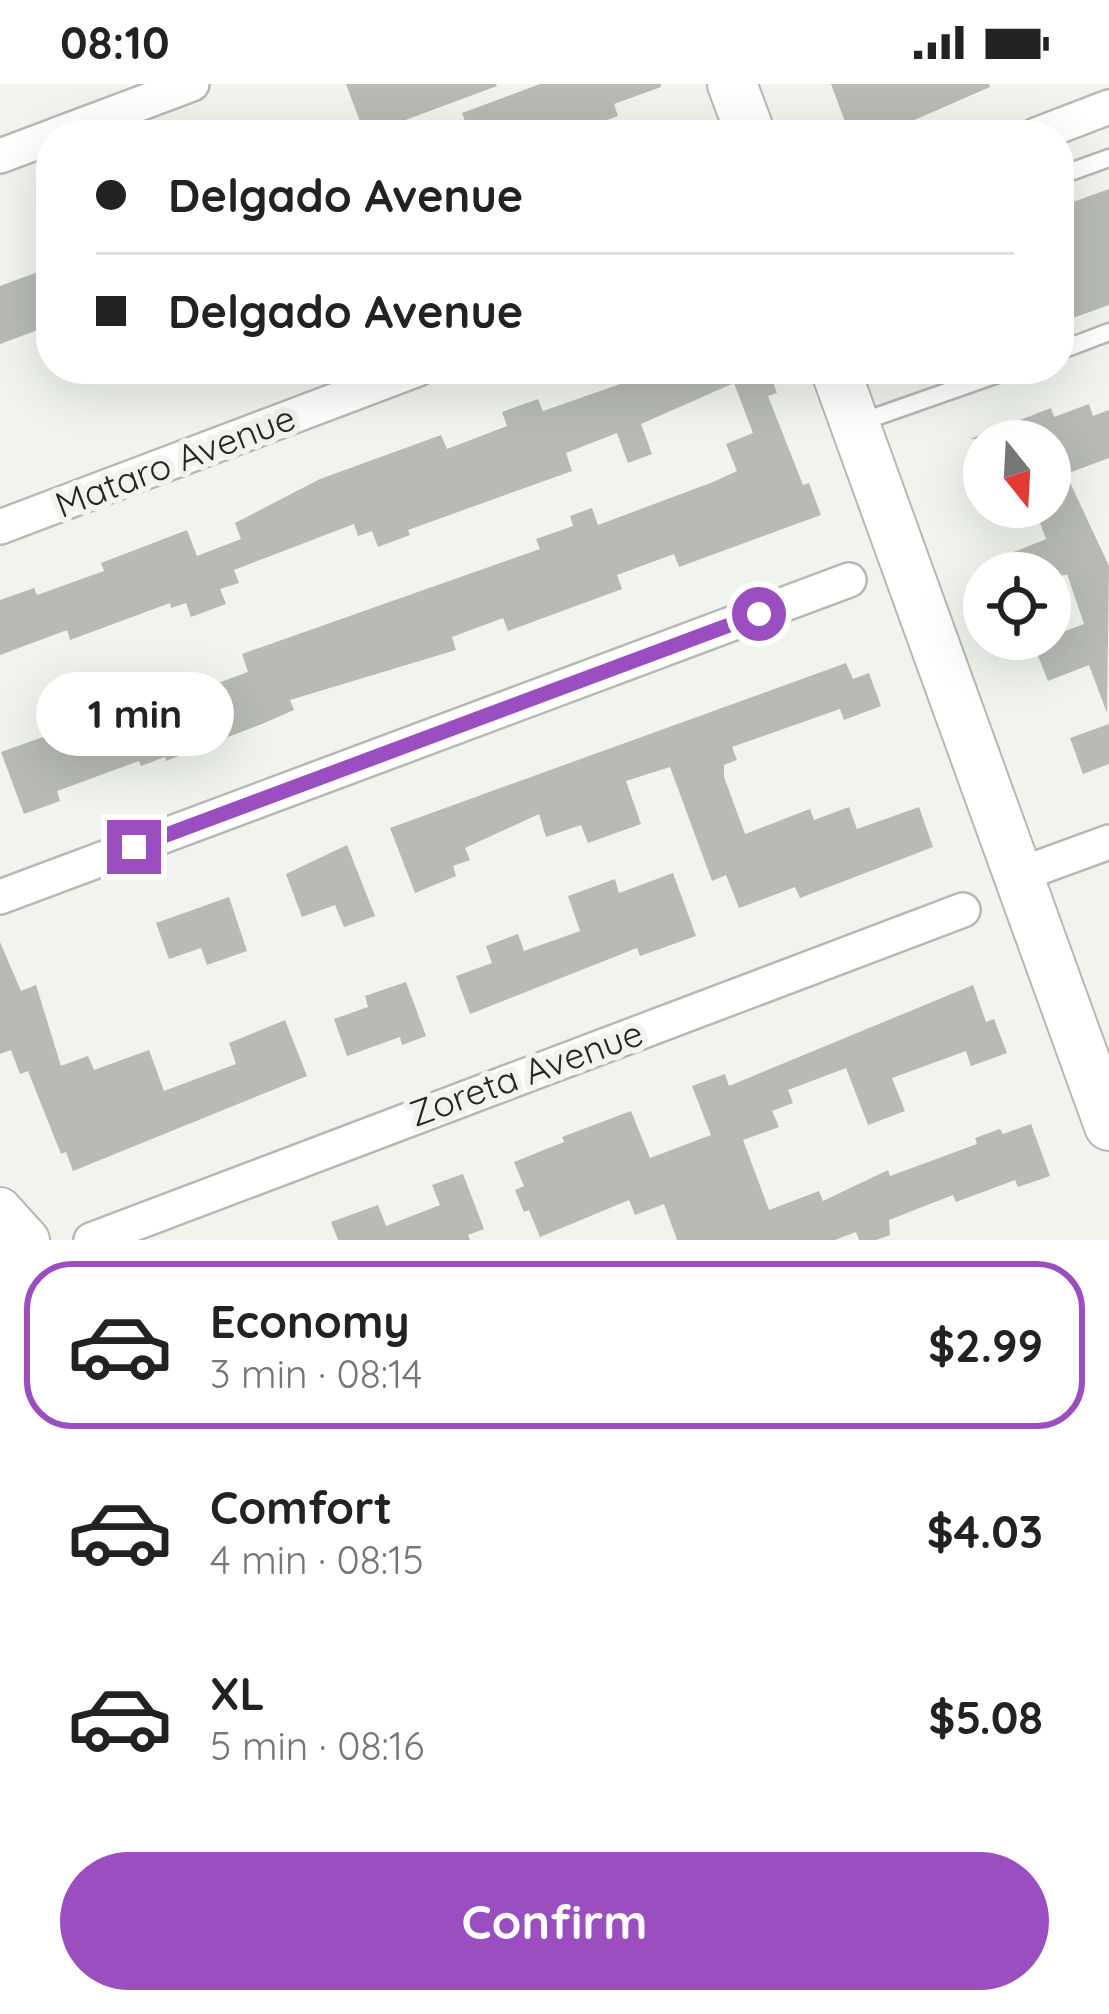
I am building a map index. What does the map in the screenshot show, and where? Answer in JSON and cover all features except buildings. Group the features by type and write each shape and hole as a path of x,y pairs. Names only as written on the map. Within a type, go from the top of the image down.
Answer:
{"main road":[{"path":"732,84 745,120"},
{"path":"840,384 1109,1126"}],"street":[{"path":"96,120 192,84"},
{"path":"1074,120 1109,107"},
{"path":"0,156 36,143"},
{"name":"Mataro Avenue","path":"0,527 378,384"},
{"path":"0,897 849,580"},
{"path":"1019,875 1109,842"},
{"name":"Zoreta Avenue","path":"91,1240 963,910"},
{"path":"0,1208 28,1240"}],"lane":[{"path":"1074,171 1109,158"},
{"path":"1074,345 1109,332"},
{"path":"854,424 969,384"}],"route":[{"path":"134,847 759,614"}]}
